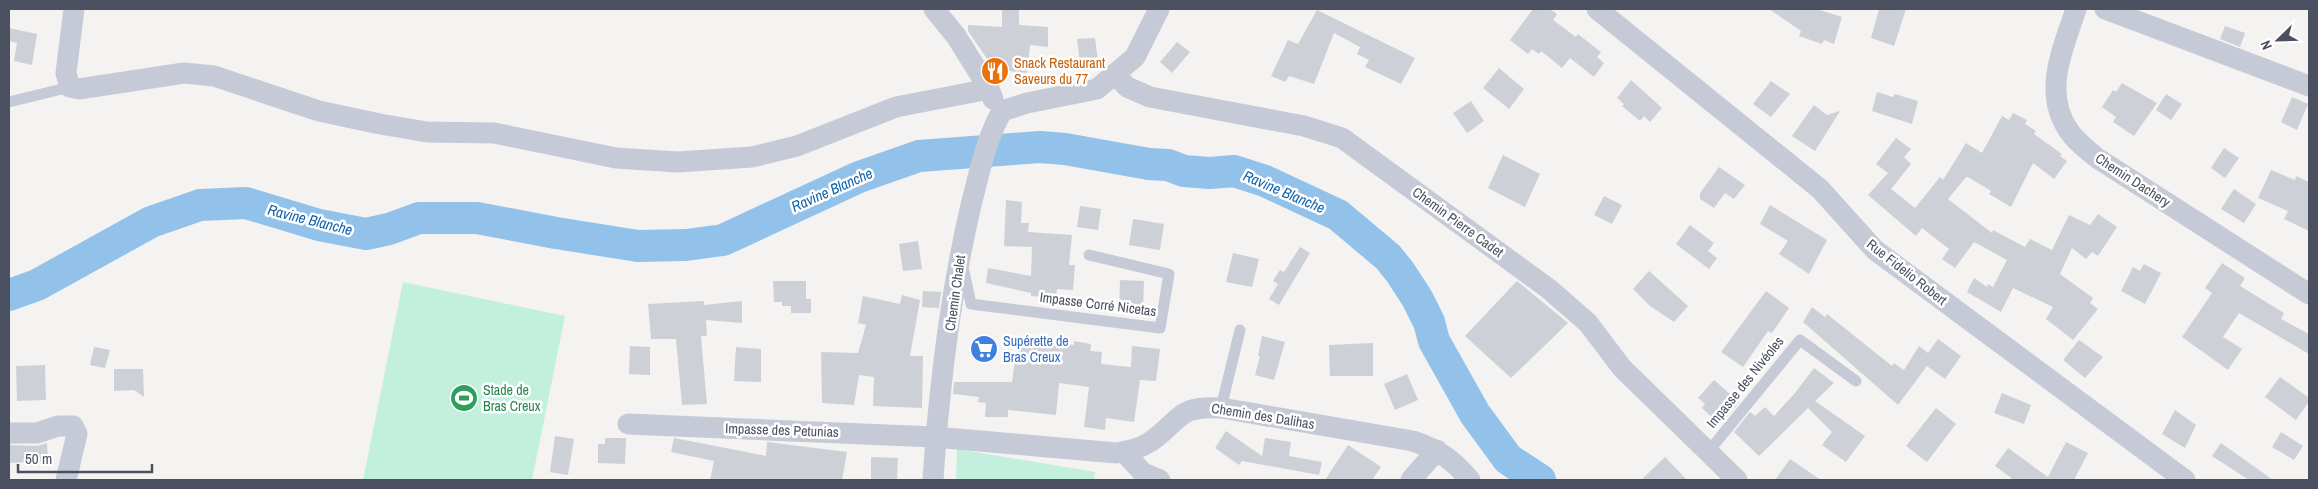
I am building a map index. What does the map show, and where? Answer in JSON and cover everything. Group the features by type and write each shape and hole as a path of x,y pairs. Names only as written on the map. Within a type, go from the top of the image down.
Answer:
{"street":[{"path":"74,9 66,73 70,87 79,89 184,73 214,76 319,111 380,124 427,132 494,133 616,158 678,162 752,157 797,146 896,107 988,89"},
{"path":"934,9 956,36 988,89 999,116 1027,104 1097,90 1135,57 1159,9"},
{"name":"Rue Fidelio Robert","path":"1597,9 1820,189 1875,250 2185,480"},
{"name":"Chemin Dachery","path":"2076,9 2055,80 2058,109 2070,132 2097,158 2309,294"},
{"path":"2105,9 2309,86"},
{"name":"Chemin Pierre Cadet","path":"1116,74 1127,87 1150,97 1304,126 1342,138 1549,289 1588,323 1622,368 1737,480"},
{"name":"Chemin Chalet","path":"933,480 936,437 958,262 978,178 999,116"},
{"name":"Chemin des Dalihas","path":"936,437 1116,453 1136,449 1150,442 1183,413 1201,406 1412,441 1436,450 1456,463 1470,480"},
{"name":"Impasse des Petunias","path":"628,424 936,437"},
{"path":"9,433 37,433 58,426 73,426 77,434 66,480"},
{"path":"1411,480 1436,450"},
{"path":"1124,452 1143,473 1160,480"}],"lane":[{"path":"9,102 70,87"},
{"name":"Impasse Corré Nicetas","path":"958,262 964,268 971,304 1160,328 1169,274 1089,255"},
{"path":"1222,408 1240,330"},
{"name":"Impasse des Nivéoles","path":"1708,452 1800,340 1856,381"}],"green space":[{"name":"Stade de Bras Creux","path":"403,282 565,316 532,480 363,480"},
{"path":"957,449 1095,472 1094,480 956,480"}],"building":[{"path":"1002,9 1019,9 1019,25 1048,27 1048,47 1030,45 1027,73 994,69 968,31 968,25 1002,27"},
{"path":"1533,9 1550,9 1557,14 1553,20 1576,37 1578,34 1601,52 1597,57 1604,63 1594,77 1570,58 1562,68 1541,51 1539,54 1532,49 1528,54 1510,40"},
{"path":"1769,9 1817,9 1842,17 1834,44 1824,40 1822,44 1799,36 1801,31"},
{"path":"1879,9 1906,9 1894,46 1871,38"},
{"path":"1317,10 1415,58 1401,84 1365,67 1369,60 1357,54 1360,47 1334,33 1314,84 1289,76 1285,82 1271,76 1288,40 1298,44"},
{"path":"2225,26 2245,33 2240,47 2220,39"},
{"path":"9,28 37,34 32,65 14,61 17,43 9,41"},
{"path":"1095,38 1098,61 1080,63 1077,39"},
{"path":"1177,42 1190,52 1172,73 1160,62"},
{"path":"1499,68 1524,89 1509,109 1483,88"},
{"path":"1631,80 1662,108 1650,122 1644,116 1640,121 1622,106 1624,104 1617,98"},
{"path":"1771,81 1790,94 1771,117 1753,104"},
{"path":"2122,83 2157,103 2134,136 2113,122 2116,117 2102,107 2113,90 2116,92"},
{"path":"1877,92 1893,97 1895,94 1918,101 1912,124 1872,111"},
{"path":"2166,94 2182,104 2171,120 2156,110"},
{"path":"2292,97 2308,104 2297,130 2281,122"},
{"path":"1471,101 1484,121 1467,133 1453,113"},
{"path":"1814,105 1827,115 1840,111 1815,151 1792,136"},
{"path":"2013,113 2027,120 2025,124 2036,131 2034,134 2062,154 2060,156 2067,161 2054,179 2033,163 2011,207 1989,194 1991,191 1968,177 1948,199 1992,233 1993,230 2025,247 2030,239 2052,250 2069,215 2090,225 2098,214 2117,227 2098,256 2092,252 2086,259 2072,248 2060,274 2093,298 2090,303 2098,309 2073,340 2046,319 2053,307 2013,288 2001,312 1967,292 1974,278 1987,287 1988,284 1993,287 2007,260 1974,242 1955,268 1942,259 1949,249 1922,228 1916,236 1868,195 1888,173 1876,164 1896,138 1911,149 1904,157 1911,164 1891,189 1915,208 1940,177 1943,180 1966,143 1982,153 2002,116 2009,120"},
{"path":"2224,148 2239,158 2225,178 2211,168"},
{"path":"1503,155 1540,174 1525,207 1488,188"},
{"path":"1719,167 1745,185 1734,199 1725,193 1714,208 1700,199 1700,193"},
{"path":"2271,170 2295,180 2296,176 2309,182 2309,231 2284,219 2288,211 2258,198"},
{"path":"2234,189 2256,204 2244,223 2221,209"},
{"path":"1604,196 1622,205 1612,224 1594,215"},
{"path":"1006,200 1022,202 1021,223 1029,223 1028,232 1072,235 1069,265 1075,265 1073,290 1057,289 1056,298 1031,296 1031,293 986,283 988,268 1031,276 1032,247 1004,246"},
{"path":"1770,205 1827,240 1809,274 1779,254 1788,241 1760,224"},
{"path":"1080,206 1101,209 1098,230 1077,227"},
{"path":"1133,219 1164,224 1160,250 1129,245"},
{"path":"1690,225 1714,243 1708,251 1717,258 1709,269 1676,244"},
{"path":"918,241 922,269 903,271 899,244"},
{"path":"1300,247 1310,253 1279,305 1269,299 1278,284 1273,281 1280,270 1284,272"},
{"path":"1233,253 1259,259 1252,287 1226,282"},
{"path":"2222,263 2245,278 2240,286 2284,313 2281,319 2309,334 2309,354 2239,313 2223,337 2242,349 2228,370 2182,337 2212,293 2205,288"},
{"path":"2144,264 2161,273 2145,304 2121,291 2133,267 2140,271"},
{"path":"1649,271 1688,306 1674,322 1650,306 1633,289"},
{"path":"1120,280 1144,281 1143,311 1119,310"},
{"path":"773,281 806,281 806,299 811,299 811,313 791,313 791,306 782,306 782,302 774,302"},
{"path":"1517,281 1568,323 1511,378 1465,336"},
{"path":"923,291 941,292 939,308 922,307"},
{"path":"1766,291 1789,308 1772,333 1768,331 1743,367 1721,352"},
{"path":"902,295 920,300 910,356 923,356 922,408 873,406 874,377 859,375 854,405 822,403 821,352 858,353 866,325 858,323 863,296 900,304"},
{"path":"704,301 704,305 742,301 742,323 706,320 707,336 701,336 707,404 682,405 676,339 651,339 648,304"},
{"path":"1812,307 1825,317 1827,314 1892,366 1894,363 1904,370 1919,346 1928,353 1938,339 1961,356 1945,379 1927,366 1898,405 1803,322"},
{"path":"1262,336 1285,342 1274,380 1255,375 1260,356 1258,356"},
{"path":"1018,340 1036,343 1036,340 1074,345 1074,341 1091,344 1090,351 1102,352 1101,364 1131,367 1132,346 1160,349 1156,381 1140,380 1134,422 1106,418 1105,430 1084,427 1089,387 1059,383 1056,415 1008,410 1008,417 985,417 986,403 978,402 979,397 953,394 954,382 1012,382"},
{"path":"2079,340 2103,357 2085,378 2063,360"},
{"path":"1373,343 1373,376 1330,376 1329,345"},
{"path":"630,346 650,347 650,375 629,374"},
{"path":"94,347 110,350 105,368 90,365"},
{"path":"736,347 761,349 761,382 734,381"},
{"path":"45,365 46,400 17,401 16,366"},
{"path":"1814,368 1834,383 1815,401 1865,436 1846,462 1822,445 1832,432 1808,408 1759,456 1734,432 1750,412 1755,416 1765,407 1774,416"},
{"path":"114,369 143,369 144,397 134,390 114,391"},
{"path":"1407,374 1418,400 1395,410 1384,384"},
{"path":"2280,377 2308,397 2308,403 2296,420 2265,397"},
{"path":"1714,380 1739,402 1724,421 1720,417 1716,421 1702,408 1705,404 1698,398"},
{"path":"2002,393 2031,405 2024,424 1994,413"},
{"path":"1936,408 1956,424 1927,462 1906,446"},
{"path":"2175,410 2196,425 2185,448 2162,434"},
{"path":"1226,431 1262,456 1265,438 1291,442 1289,456 1322,462 1319,475 1242,461 1239,465 1215,448"},
{"path":"2281,432 2303,446 2294,460 2272,447"},
{"path":"555,436 574,439 568,475 550,472"},
{"path":"605,438 626,438 625,464 598,463 598,444 605,444"},
{"path":"674,438 766,456 767,442 847,452 842,480 710,480 714,461 671,452"},
{"path":"2066,442 2088,453 2074,480 2014,480 1995,466 2008,448 2048,477"},
{"path":"47,443 48,461 9,463 9,445 37,446"},
{"path":"2221,443 2273,480 2249,480 2212,456"},
{"path":"1348,445 1381,467 1372,480 1325,480"},
{"path":"871,457 898,458 897,480 871,480"},
{"path":"1665,457 1687,480 1641,480"},
{"path":"1790,459 1821,480 1775,480"}],"waterway":[{"name":"Ravine Blanche","path":"9,295 37,285 151,222 200,205 246,203 319,225 366,234 389,229 419,218 477,218 638,246 686,245 723,240 859,177 919,156 1040,147 1065,149 1149,164 1168,165 1184,171 1210,173 1234,171 1265,181 1338,215 1388,257 1400,272 1417,298 1429,322 1434,341 1475,414 1508,459 1540,480"}],"place":[{"name":"Snack Restaurant Saveurs du 77","path":"995,71"},
{"name":"Supérette de Bras Creux","path":"984,349"},
{"name":"Stade de Bras Creux","path":"464,398"}]}
